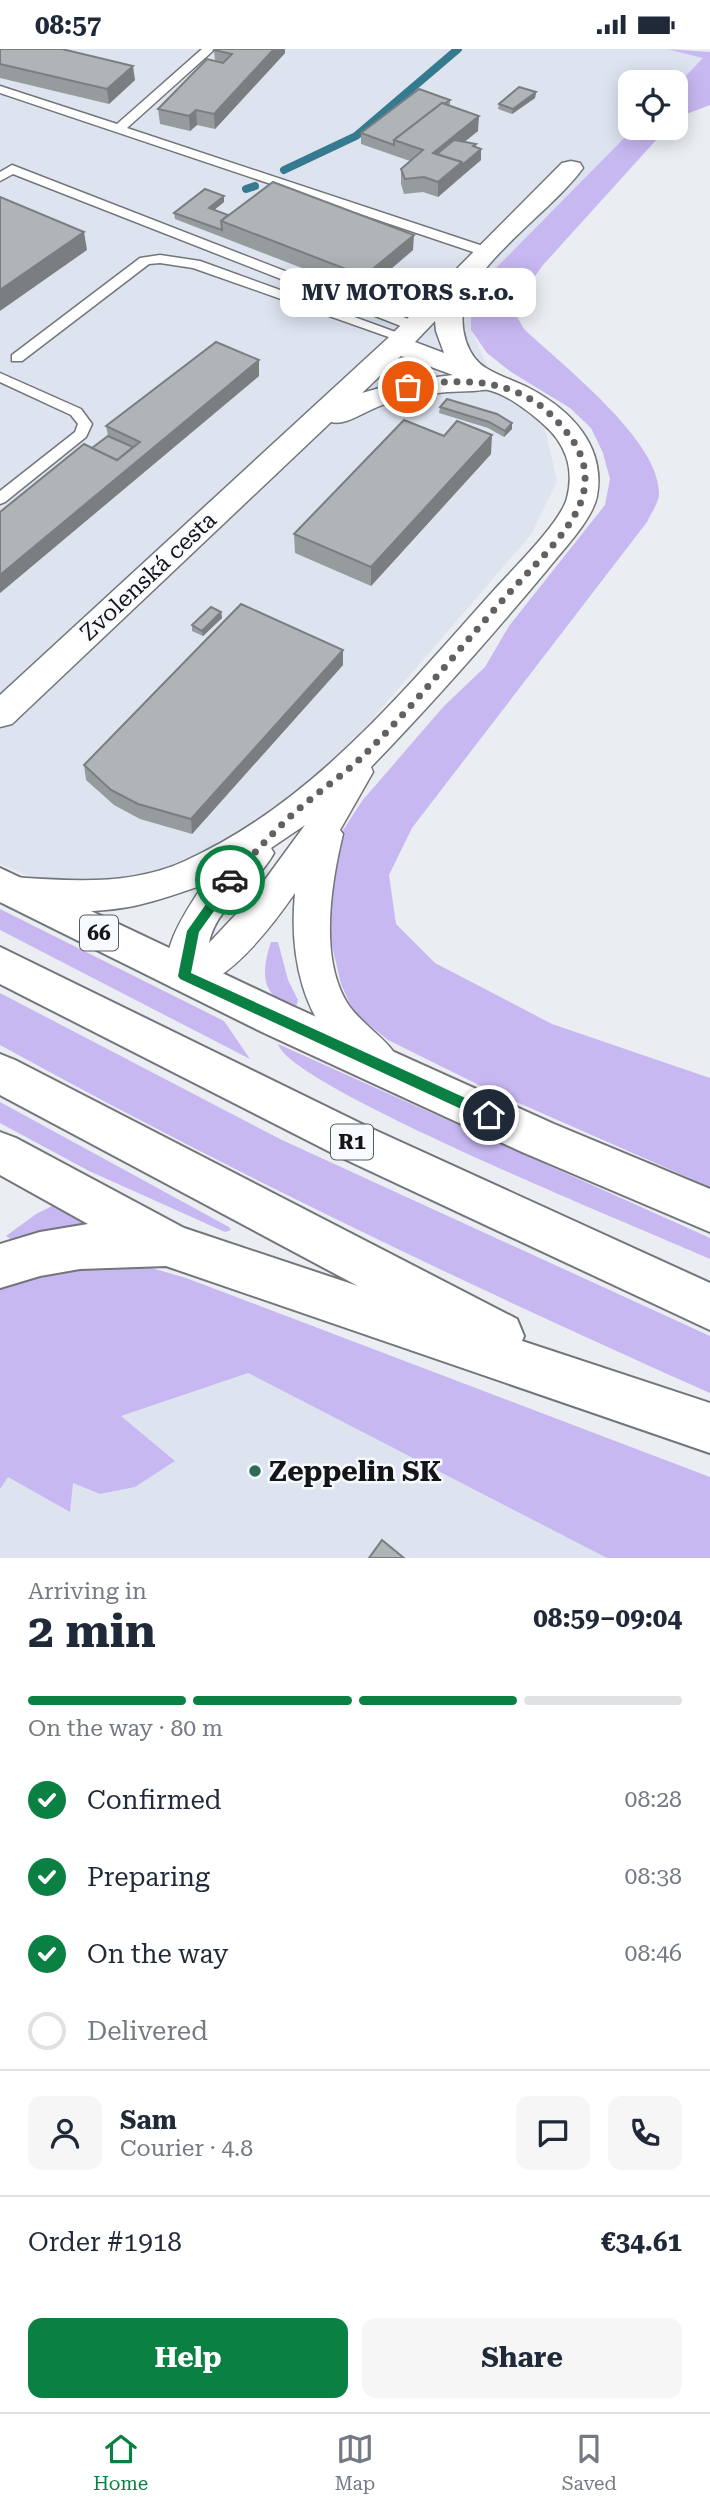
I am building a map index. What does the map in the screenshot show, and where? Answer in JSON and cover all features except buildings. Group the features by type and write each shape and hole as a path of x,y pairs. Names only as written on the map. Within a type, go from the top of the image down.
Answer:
{"main road":[{"name":"66","path":"7,888 184,976 391,1071 710,1211"},
{"name":"R1","path":"0,964 138,1038 406,1169 710,1307"},
{"path":"0,1073 279,1222 604,1390"},
{"path":"0,1151 172,1245 710,1428"},
{"path":"0,1266 36,1254 83,1245 172,1245"}],"street":[{"name":"Zvolenská cesta","path":"0,715 406,337 571,168"},
{"name":"Zvolenská cesta","path":"461,282 452,297 450,341 463,362 485,379"},
{"name":"Zvolenská cesta","path":"7,888 102,895 145,889 190,875 236,854 292,815 368,751 550,547 582,498 586,477 582,454 568,431 548,412 524,396 485,379 406,337"},
{"name":"Zvolenská cesta","path":"296,438 348,409 393,390 424,384 485,379"},
{"name":"Zvolenská cesta","path":"184,976 227,951 266,906 330,817 368,751"},
{"name":"Zvolenská cesta","path":"184,976 193,931 220,889 292,815"},
{"name":"Zvolenská cesta","path":"330,817 318,862 311,911 313,954 323,994 350,1036 391,1071"}],"lane":[{"path":"119,129 209,49"},
{"path":"0,89 489,253"},
{"path":"0,177 12,169 406,337"},
{"path":"17,358 145,261 160,258 195,264 406,337"},
{"path":"0,377 76,412 85,424 81,434 0,499"}],"shaded area":[{"path":"0,49 667,49 704,57 688,74 688,70 618,70 618,140 622,140 483,281 471,305 471,330 500,394 530,411 546,432 557,481 532,533 356,738 295,803 165,875 52,885 0,864"},
{"path":"667,49 710,52 710,105 688,113 688,74 703,58"},
{"path":"622,140 656,140 543,265 519,298 516,315 524,329 605,404 643,449 654,471 658,499 647,522 412,828 389,875 396,924 435,963 552,1024 710,1078 710,1187 487,1089 388,1040 354,1013 341,984 331,941 331,890 340,835 362,801 444,706 485,667 509,626 605,505 610,479 603,453 591,428 570,408 511,372 487,353 471,330 471,305 483,281"},
{"path":"0,909 224,1021 250,1059 0,930"},
{"path":"271,942 278,942 288,980 298,1000 296,1007 276,997 266,982 266,964"},
{"path":"0,993 282,1140 710,1336 710,1393 530,1311 263,1183 0,1045"},
{"path":"278,1044 710,1238 710,1259 404,1124 342,1092 297,1064"},
{"path":"0,1102 231,1230 225,1232 89,1171 0,1123"},
{"path":"58,1203 90,1224 62,1227 14,1241 6,1236 36,1214"},
{"path":"108,1267 148,1267 186,1278 710,1477 710,1558 607,1558 248,1373 121,1416 175,1461 135,1487 100,1494 73,1483 70,1512 8,1477 0,1489 0,1289 39,1277"},
{"name":"Zeppelin SK","path":"167,1341 710,1558 0,1558 0,1384"}],"waterway":[{"path":"284,170 356,136 458,49"},
{"path":"246,189 255,186"}],"way so far":[{"path":"230,880 292,815 368,751 550,547 582,498 586,477 582,454 568,431 548,412 524,396 494,383 458,382 408,387"}],"place":[{"name":"MV MOTORS s.r.o.","path":"408,387"},
{"name":"Zeppelin SK","path":"255,1471"}],"route":[{"path":"230,880 220,889 193,931 184,976 489,1115"}]}
